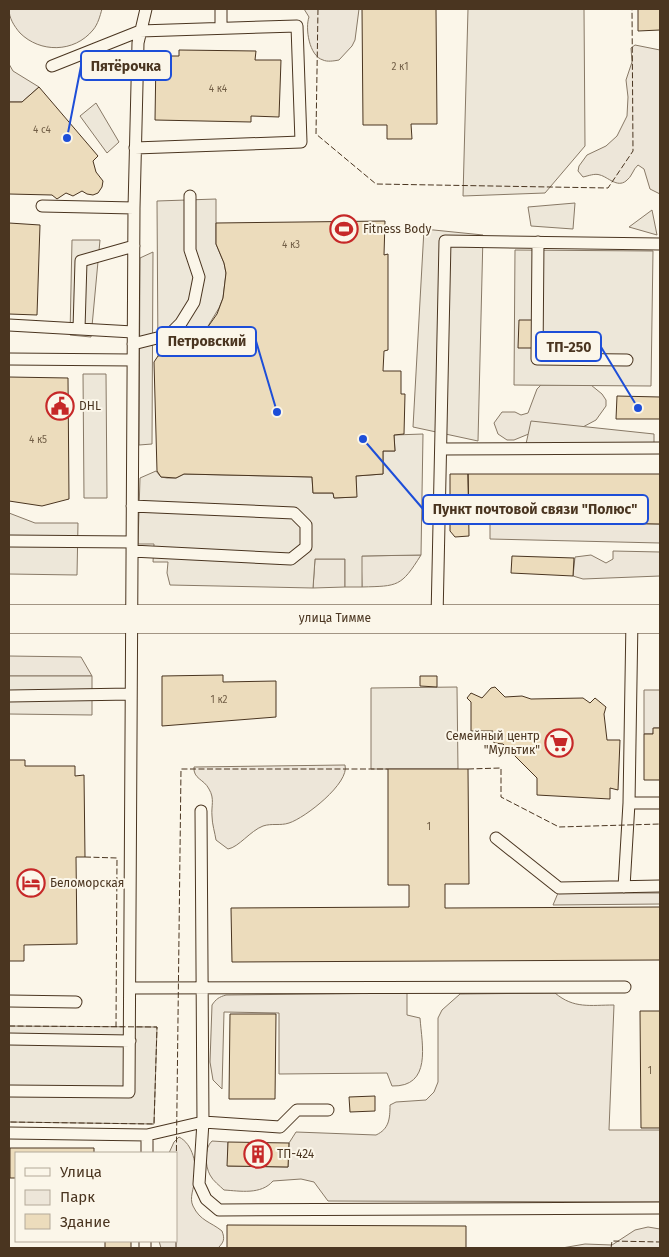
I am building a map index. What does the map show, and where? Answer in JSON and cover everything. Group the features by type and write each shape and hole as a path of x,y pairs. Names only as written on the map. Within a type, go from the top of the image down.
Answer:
{"main road":[{"name":"улица Тимме","path":"9,619 660,619"}],"lane":[{"path":"9,1091 129,1092 134,208 138,43 146,9"},
{"path":"221,9 221,28"},
{"path":"52,66 140,31 297,26 301,142 135,148"},
{"path":"9,325 79,329 133,338 169,334 181,322 194,302 199,277 190,250 190,196"},
{"path":"42,206 134,208"},
{"path":"437,618 445,241 660,244"},
{"path":"538,242 537,359 627,360"},
{"path":"79,329 81,261 134,246"},
{"path":"9,359 133,360"},
{"path":"441,449 660,448"},
{"path":"9,541 132,547 291,559 306,547 306,525 294,513 132,506"},
{"path":"624,886 629,803 632,619"},
{"path":"9,696 131,694"},
{"path":"629,803 660,803"},
{"path":"201,811 203,1122 199,1184 206,1199 219,1210 660,1208"},
{"path":"496,838 559,888 660,886"},
{"path":"130,988 625,987"},
{"path":"9,1001 76,1002"},
{"path":"9,1039 130,1041"},
{"path":"9,1133 147,1135 203,1122 280,1128 297,1110 328,1110"},
{"path":"147,1135 147,1152"}],"green space":[{"path":"9,9 102,9 99,20 85,38 76,43 57,48 47,47 28,40 14,25"},
{"path":"304,9 359,9 355,40 339,60 325,61 314,53 308,34 309,17"},
{"path":"635,45 660,50 660,194 650,189 644,169 638,165 623,183 613,181 598,174 583,177 578,171 579,166 587,155 606,146 617,136 627,116 628,97 626,80 632,62 631,48"},
{"path":"9,64 13,71 39,87 22,102 9,102"},
{"path":"541,385 591,385 602,394 606,400 606,406 596,420 581,428 536,431 514,440 507,440 498,434 494,423 502,412 515,412 521,415 528,413 537,389"},
{"path":"490,521 660,524 660,543 490,539"},
{"path":"613,551 660,552 660,576 583,579 573,576 575,557 591,555 606,563 613,559"},
{"path":"421,555 398,583 362,587 361,556"},
{"path":"315,559 345,559 345,587 313,588"},
{"path":"9,656 81,657 92,676 9,676"},
{"path":"644,690 660,690 660,728 654,728 653,734 644,734"},
{"path":"345,765 345,772 341,781 315,807 289,823 263,826 228,849 216,840 212,819 212,796 207,786 197,777 194,771 194,767"},
{"path":"558,893 660,893 660,904 553,905"},
{"path":"407,993 407,1015 420,1018 423,1052 422,1063 414,1080 392,1086 387,1073 279,1074 279,1013 224,1012 222,1089 213,1080 210,1062 212,1005 221,997 226,995"},
{"path":"555,993 576,1004 614,1005 609,1130 660,1130 660,1202 328,1201 314,1182 301,1179 273,1181 263,1188 243,1191 224,1190 210,1175 206,1157 209,1144 212,1141 228,1142 228,1166 288,1167 289,1143 296,1132 376,1135 384,1130 388,1123 390,1105 396,1102 426,1100 434,1092 438,1082 438,1018 442,1010 460,994"},
{"path":"179,1137 184,1140 191,1150 195,1161 192,1203 199,1215 222,1231 223,1240 218,1248 161,1248 159,1242 178,1242 178,1152 169,1152 174,1142"},
{"path":"648,1227 660,1229 660,1248 562,1248 585,1244 612,1245 635,1230"}],"shaded area":[{"path":"468,9 584,9 585,146 545,193 463,196"},
{"path":"96,103 119,142 107,153 80,116"},
{"path":"216,199 216,244 226,273 223,298 205,331 192,344 172,354 158,356 157,201"},
{"path":"575,203 573,229 531,226 528,207"},
{"path":"652,210 657,235 629,227"},
{"path":"424,229 483,235 478,441 413,427"},
{"path":"72,240 100,240 91,337 70,335"},
{"path":"515,250 653,251 651,386 514,385"},
{"path":"153,252 152,444 139,445 140,258"},
{"path":"83,374 106,374 107,498 84,498"},
{"path":"531,421 654,434 654,443 526,444"},
{"path":"423,434 421,555 362,556 362,587 345,587 345,559 315,559 313,588 170,585 167,573 168,562 153,562 154,544 138,544 140,478 156,471 161,477 167,478 176,478 184,474 312,477 313,493 333,493 334,498 356,497 356,476 383,474 383,451 395,451 394,435"},
{"path":"9,513 35,523 78,523 77,575 9,574"},
{"path":"9,676 92,676 92,715 9,714"},
{"path":"457,687 458,769 371,769 371,688"},
{"path":"9,1026 157,1027 154,1124 9,1122"}],"building":[{"path":"362,9 436,9 437,124 411,124 412,139 387,139 387,125 363,125"},
{"path":"638,9 660,9 660,30 638,31"},
{"path":"179,50 256,51 255,60 281,60 279,117 251,116 251,122 155,120 156,56 179,56"},
{"path":"39,87 98,156 93,161 96,172 103,181 98,193 93,195 82,191 73,196 66,193 57,199 52,195 9,194 9,102 22,102"},
{"path":"385,221 384,255 388,254 388,350 384,351 383,371 401,371 401,394 405,394 404,434 394,435 395,451 383,451 383,474 356,476 357,497 334,498 333,493 313,493 312,477 184,474 176,478 161,477 157,471 154,362 158,356 172,354 192,344 205,331 217,314 223,298 226,273 216,244 216,223"},
{"path":"9,223 40,225 37,315 9,314"},
{"path":"519,320 534,320 533,348 518,348"},
{"path":"9,377 68,378 69,499 42,506 9,501"},
{"path":"617,396 660,397 660,419 616,419"},
{"path":"450,474 468,474 469,536 455,537 450,531"},
{"path":"468,474 660,474 660,524 469,521"},
{"path":"512,556 574,558 573,576 511,573"},
{"path":"223,675 223,682 276,681 276,717 162,726 162,676"},
{"path":"420,676 437,676 437,687 420,686"},
{"name":"Семейный центр \"Мультик\"","path":"495,687 505,697 522,696 531,699 583,698 590,703 595,698 606,707 604,714 607,740 620,740 618,790 610,788 610,799 537,795 537,778 503,744 494,743 493,731 471,731 471,702 467,698 471,693 482,698 491,688"},
{"path":"653,728 660,728 660,780 644,780 644,734 653,734"},
{"path":"9,760 25,760 25,766 75,766 75,776 84,775 85,857 76,857 77,944 24,945 24,961 9,961"},
{"path":"388,769 468,769 469,884 445,884 445,908 660,907 660,960 232,962 231,908 409,907 409,885 388,885"},
{"path":"640,1011 660,1011 660,1128 641,1128"},
{"path":"230,1014 276,1014 275,1099 229,1099"},
{"path":"375,1096 375,1111 350,1112 349,1097"},
{"name":"ТП-424","path":"228,1142 289,1143 288,1167 227,1166"},
{"path":"10,1148 94,1148 94,1152 15,1152 15,1178 10,1178"},
{"path":"227,1225 466,1226 466,1248 227,1248"},
{"path":"105,1242 131,1242 131,1248 105,1248"}],"fence":[{"path":"318,9 316,134 376,184 608,188 633,151 632,9"},
{"path":"468,769 501,768 501,797 559,827 660,824"},
{"path":"176,1152 181,769 388,769"},
{"path":"85,857 117,858 116,1027"},
{"path":"9,1026 157,1027 154,1124 9,1122"},
{"path":"611,1248 612,1241 660,1242"},
{"path":"176,1242 176,1248"}],"place":[{"name":"Пятёрочка","path":"67,138"},
{"name":"Fitness Body","path":"344,229"},
{"name":"DHL","path":"60,406"},
{"name":"ТП-250","path":"638,408"},
{"name":"Петровский","path":"277,412"},
{"name":"Пункт почтовой связи \"Полюс\"","path":"363,439"},
{"name":"Семейный центр \"Мультик\"","path":"559,743"},
{"name":"Беломорская","path":"31,883"},
{"name":"ТП-424","path":"258,1154"}]}
